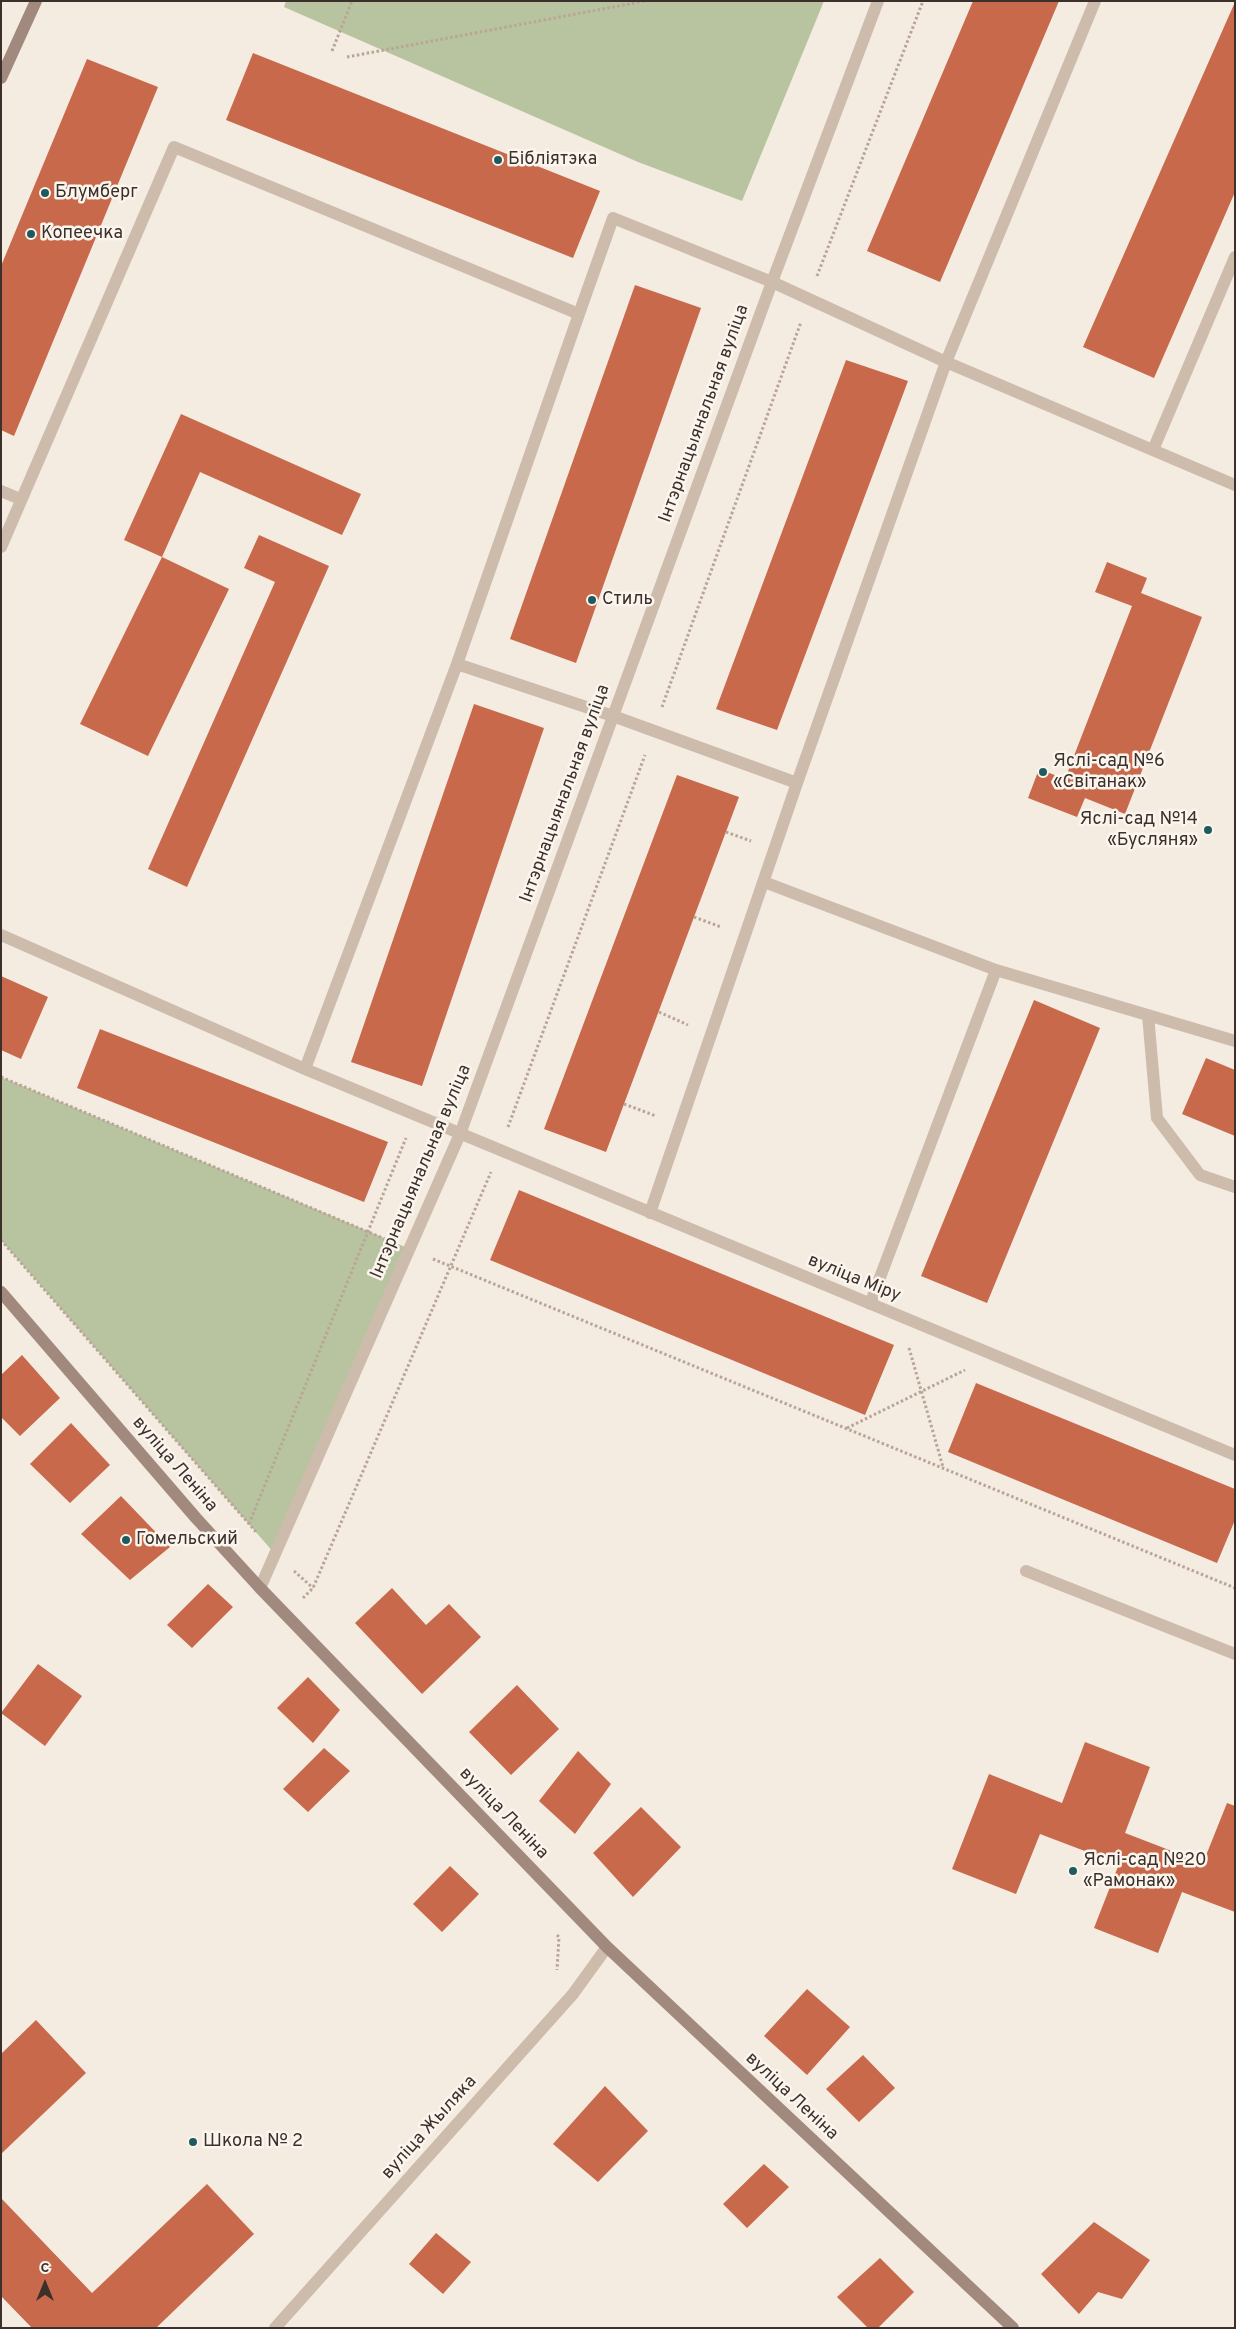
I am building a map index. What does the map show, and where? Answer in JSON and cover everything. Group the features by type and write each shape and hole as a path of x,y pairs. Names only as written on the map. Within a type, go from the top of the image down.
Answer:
{"street":[{"path":"1,78 36,1"},
{"name":"Інтэрнацыянальная вуліца","path":"260,1588 460,1134 772,282 878,1"},
{"path":"650,1213 797,782 946,362 1095,1"},
{"path":"1,546 174,147 579,314"},
{"path":"305,1069 457,664 613,218 772,282 946,362 1235,485"},
{"path":"1153,450 1235,257"},
{"path":"1,491 20,499"},
{"path":"457,664 654,730 797,782"},
{"path":"764,882 996,970 1235,1041"},
{"name":"вуліца Міру","path":"1,935 305,1069 1235,1455"},
{"path":"870,1304 996,970"},
{"path":"1148,1015 1157,1118 1200,1175 1235,1187"},
{"name":"вуліца Леніна","path":"1,1292 196,1518 260,1588 607,1947 1013,2328"},
{"path":"1026,1571 1235,1654"},
{"name":"вуліца Жыляка","path":"275,2328 572,1994 607,1947"}],"path":[{"path":"332,51 352,1"},
{"path":"347,57 644,1"},
{"path":"286,1615 312,1588 500,1150 654,730 809,298 923,1"},
{"path":"1,1077 450,1266 1235,1588"},
{"path":"624,1104 681,1125"},
{"path":"249,1524 416,1115"},
{"path":"1,1240 249,1524 276,1554 312,1588"},
{"path":"901,1317 943,1468"},
{"path":"847,1428 995,1356"}],"green space":[{"path":"286,1 824,1 742,201 638,162 284,7"},
{"path":"1,1077 410,1249 275,1554 1,1240"}],"building":[{"path":"973,1 1059,1 940,282 867,251"},
{"path":"1235,2 1235,192 1154,378 1083,347"},
{"path":"253,53 600,191 573,258 226,120"},
{"path":"87,59 158,87 14,436 1,430 1,266"},
{"path":"635,285 701,308 576,663 510,639"},
{"path":"846,360 908,381 777,730 716,709"},
{"path":"181,414 361,494 342,535 200,472 162,557 124,540"},
{"path":"259,535 329,566 187,887 148,869 275,582 244,568"},
{"path":"162,557 229,589 148,756 80,724"},
{"path":"1107,562 1147,578 1141,593 1202,617 1125,814 1085,798 1077,817 1028,798 1039,769 1065,779 1132,606 1095,592"},
{"path":"474,704 544,728 422,1086 351,1062"},
{"path":"677,775 739,797 606,1152 544,1129"},
{"path":"1,976 48,997 21,1059 1,1050"},
{"path":"1034,1000 1100,1028 987,1303 921,1276"},
{"path":"100,1029 388,1142 364,1202 77,1088"},
{"path":"1206,1058 1235,1070 1235,1136 1182,1114"},
{"path":"519,1190 894,1345 865,1415 490,1260"},
{"path":"22,1355 60,1398 20,1436 1,1417 1,1375"},
{"path":"976,1383 1235,1489 1235,1520 1217,1563 948,1452"},
{"path":"71,1423 110,1465 70,1503 30,1464"},
{"name":"Гомельский","path":"121,1496 170,1547 130,1580 81,1534"},
{"path":"208,1584 233,1607 192,1648 167,1625"},
{"path":"392,1588 426,1625 449,1604 481,1637 422,1694 355,1623"},
{"path":"38,1664 82,1696 45,1746 1,1713"},
{"path":"308,1677 340,1710 313,1743 277,1708"},
{"path":"517,1685 559,1729 511,1775 469,1732"},
{"path":"1085,1742 1150,1767 1125,1833 1203,1863 1227,1803 1235,1806 1235,1912 1182,1892 1158,1953 1094,1928 1119,1864 1040,1834 1016,1894 952,1869 989,1774 1062,1803"},
{"path":"324,1748 350,1771 308,1812 283,1789"},
{"path":"578,1751 611,1784 575,1834 539,1801"},
{"path":"641,1807 681,1847 633,1897 593,1853"},
{"path":"450,1866 479,1894 442,1932 413,1904"},
{"path":"807,1989 850,2027 807,2075 764,2036"},
{"path":"36,2020 86,2073 1,2154 1,2054"},
{"path":"863,2055 895,2088 859,2122 826,2089"},
{"path":"605,2086 648,2131 598,2182 553,2144"},
{"path":"764,2164 789,2187 747,2228 723,2204"},
{"path":"207,2184 254,2234 156,2328 32,2328 1,2296 1,2198 92,2293"},
{"path":"1094,2222 1150,2260 1122,2299 1098,2292 1079,2314 1041,2274"},
{"path":"436,2233 471,2262 443,2294 409,2264"},
{"path":"880,2258 914,2292 878,2328 868,2328 837,2297"}],"place":[{"name":"Бібліятэка","path":"498,160"},
{"name":"Блумберг","path":"45,193"},
{"name":"Копеечка","path":"31,234"},
{"name":"Стиль","path":"592,600"},
{"name":"Яслі-сад №6 «Світанак»","path":"1043,772"},
{"name":"Яслі-сад №14 «Бусляня»","path":"1208,830"},
{"name":"Гомельский","path":"126,1540"},
{"name":"Яслі-сад №20 «Рамонак»","path":"1073,1871"},
{"name":"Школа № 2","path":"193,2142"}]}
